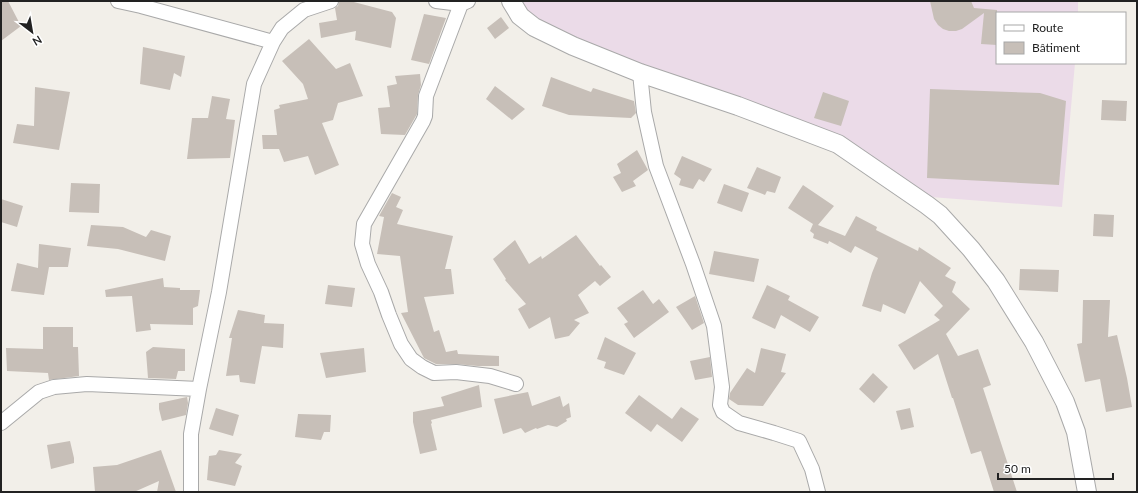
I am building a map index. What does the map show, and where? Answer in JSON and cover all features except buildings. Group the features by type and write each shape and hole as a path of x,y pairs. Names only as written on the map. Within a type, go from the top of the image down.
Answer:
{"street":[{"path":"118,1 273,42"},
{"path":"191,492 191,434 219,292 254,84 273,42 282,28 304,10 331,1"},
{"path":"436,1 465,3 426,96 423,121 364,224 362,244 368,264 381,292 401,344 411,359 434,373 456,372 490,376 516,384"},
{"path":"511,1 520,16 534,28 572,46 640,73 738,106 838,144 940,215 971,249 996,281 1034,342 1065,402 1076,432 1087,492"},
{"path":"640,73 644,112 656,166 714,326 722,387 720,405 723,412 739,424 799,441 812,469 818,492"},
{"path":"1,423 39,392 54,387 87,384 199,389"}],"shaded area":[{"path":"516,1 1078,1 1078,12 996,12 996,64 1075,64 1062,207 918,196 838,143 529,19"}]}
